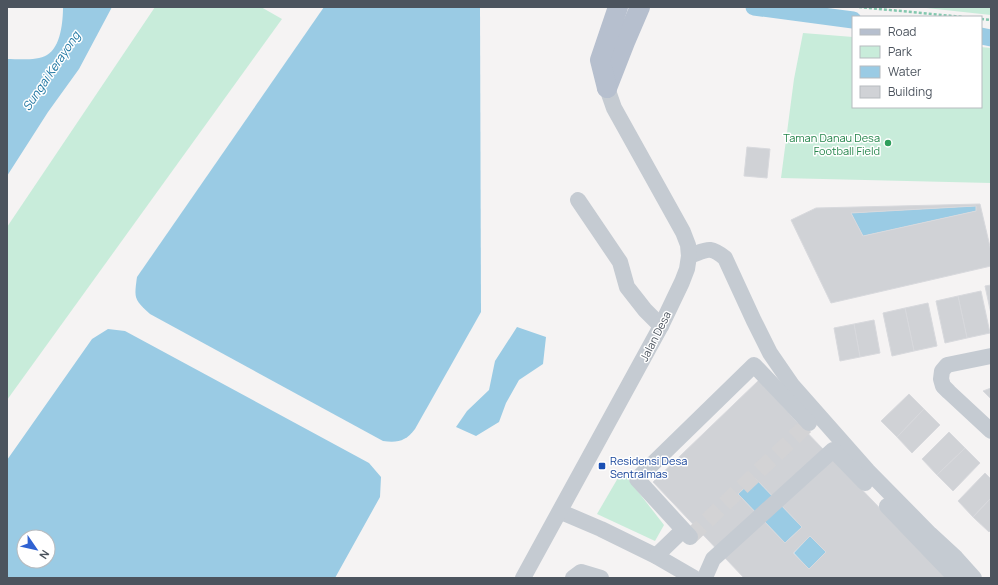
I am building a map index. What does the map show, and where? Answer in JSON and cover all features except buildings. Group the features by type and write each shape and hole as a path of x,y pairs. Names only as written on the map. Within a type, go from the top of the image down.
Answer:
{"main road":[{"name":"Jalan Desa","path":"607,88 600,60 618,7"},
{"path":"607,88 640,7"}],"street":[{"name":"Jalan Desa","path":"524,578 661,326 687,269 689,256 688,245 683,232 614,108 607,88"},
{"path":"578,200 620,262 627,287 645,310 661,326"},
{"path":"689,256 710,249 716,251 725,258 770,353 792,385 868,471 930,534 956,558 974,578"},
{"path":"991,356 947,365 942,371 941,380 949,392 991,432"},
{"path":"656,556 686,534 637,480 754,365 809,423"},
{"path":"561,512 704,577 714,559 832,450 956,578"},
{"path":"573,578 581,572 601,578"}],"path":[{"path":"859,7 953,16"}],"green space":[{"path":"155,7 261,7 282,19 7,400 7,227"},
{"path":"917,7 991,7 991,15"},
{"name":"Taman Danau Desa Football Field","path":"803,33 852,37 852,108 982,108 982,47 991,48 991,183 781,178 794,79"},
{"path":"622,471 664,525 655,541 597,514"}],"water":[{"name":"Sungai Kerayong","path":"63,7 112,7 79,69 48,112 7,176 7,59 38,58 47,55 52,51 60,33"},
{"path":"324,7 480,7 481,312 415,429 405,439 393,442 383,441 150,314 136,298 137,277"},
{"path":"976,206 976,211 863,236 851,213"},
{"path":"517,327 546,337 543,364 519,380 506,403 499,422 476,436 456,427 467,411 489,390 495,361"},
{"path":"108,329 125,331 369,463 381,477 380,497 335,578 7,578 7,460 92,339"},
{"path":"755,478 802,527 785,543 738,494"},
{"path":"810,536 826,552 809,569 794,553"}],"waterway":[{"path":"754,7 852,20"},
{"path":"982,36 991,38"}],"tunnel":[{"path":"690,537 809,423"}],"place":[{"name":"Taman Danau Desa Football Field","path":"888,143"},
{"name":"Residensi Desa Sentralmas","path":"602,466"}]}
